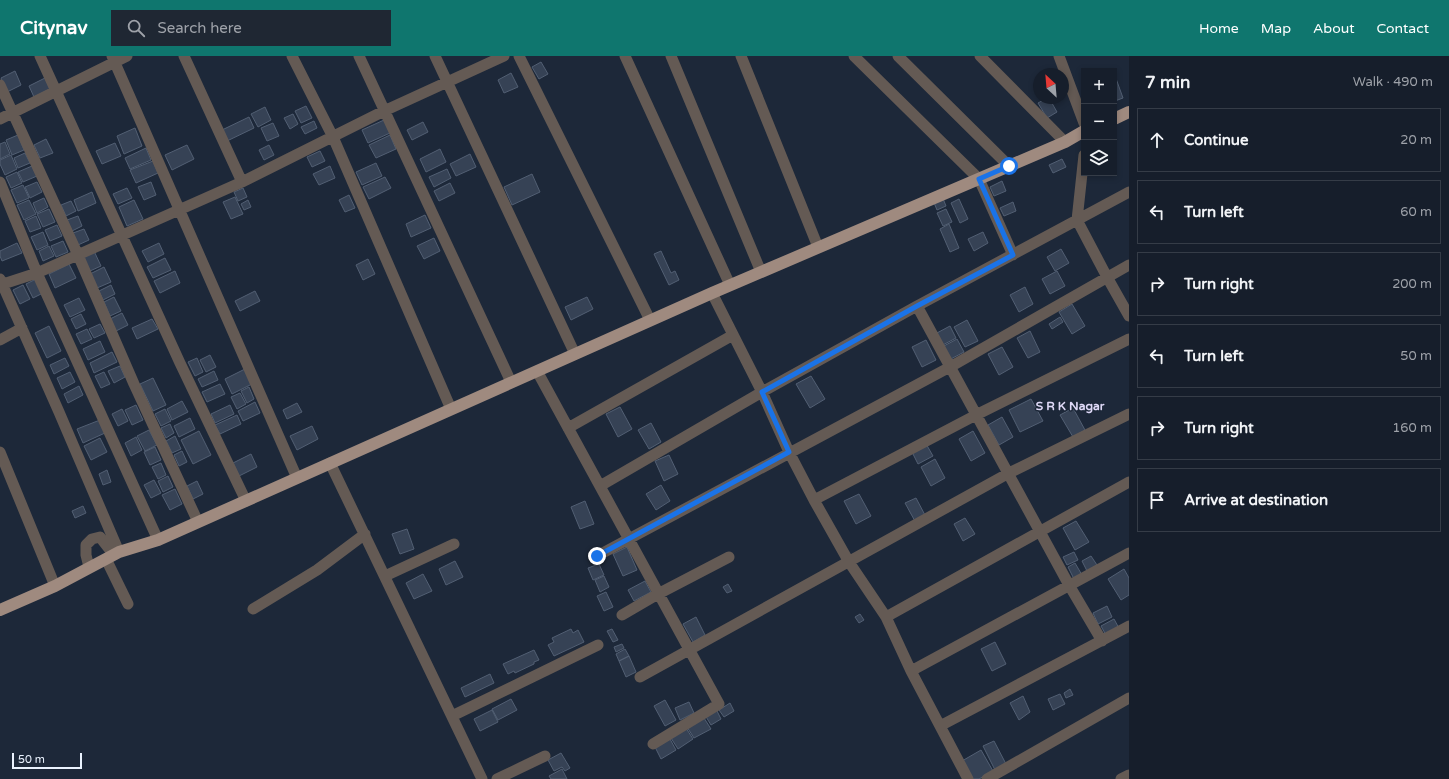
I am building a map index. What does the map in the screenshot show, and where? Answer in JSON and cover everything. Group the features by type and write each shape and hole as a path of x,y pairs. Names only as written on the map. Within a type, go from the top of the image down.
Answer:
{"main road":[{"path":"1117,118 1129,112"},
{"path":"0,610 55,586 113,555 158,540 650,320 1065,142 1081,133"}],"street":[{"path":"40,56 180,363 246,501"},
{"path":"0,119 56,92 113,59 127,56"},
{"path":"184,56 242,182"},
{"path":"292,56 333,137 451,409"},
{"path":"359,56 511,382"},
{"path":"435,56 575,354"},
{"path":"128,604 113,555 22,328 1,282 37,273 180,210 242,182 384,112 504,56"},
{"path":"519,56 650,320"},
{"path":"625,56 730,285"},
{"path":"671,56 761,272"},
{"path":"741,56 818,247"},
{"path":"854,56 979,179 1013,255"},
{"path":"898,56 1009,166"},
{"path":"980,56 1065,142"},
{"path":"1059,56 1081,115"},
{"path":"113,59 297,478"},
{"path":"0,85 78,255 134,384 198,522"},
{"path":"1082,176 1077,220 1106,278 1129,316"},
{"path":"0,182 37,273 158,540"},
{"path":"600,486 762,392 917,306 1129,192"},
{"path":"597,556 950,367 1129,265"},
{"path":"712,293 762,392 789,452 814,500 849,562 886,617 911,671 968,779"},
{"path":"917,306 1069,585 1102,641"},
{"path":"0,340 22,328"},
{"path":"568,428 733,335"},
{"path":"814,500 976,415 1129,339"},
{"path":"537,371 719,704 653,744"},
{"path":"640,677 1009,473 1129,414"},
{"path":"0,452 55,586"},
{"path":"330,463 482,779"},
{"path":"886,617 1129,482"},
{"path":"253,609 317,570 365,534"},
{"path":"89,567 86,555 86,544 92,539 100,537 113,555"},
{"path":"385,576 454,544"},
{"path":"911,671 1129,552"},
{"path":"622,615 658,594 729,557"},
{"path":"940,726 1129,626"},
{"path":"452,716 598,645"},
{"path":"987,779 1129,698"},
{"path":"497,779 545,756"},
{"path":"1121,779 1129,775"}],"building":[{"path":"541,62 548,74 539,79 532,67"},
{"path":"15,71 21,85 7,92 1,78"},
{"path":"511,73 518,87 504,93 498,80"},
{"path":"45,78 50,89 34,97 29,86"},
{"path":"1117,81 1123,98 1117,100"},
{"path":"1039,104 1052,104 1057,112 1047,118"},
{"path":"306,106 312,118 301,123 295,111"},
{"path":"265,107 271,120 258,127 251,114"},
{"path":"293,114 298,124 290,129 284,118"},
{"path":"249,117 254,128 227,141 222,130"},
{"path":"384,120 390,133 368,143 362,130"},
{"path":"314,121 317,128 305,134 301,127"},
{"path":"423,122 428,132 412,140 407,130"},
{"path":"273,123 279,136 267,141 261,128"},
{"path":"135,128 142,146 124,154 117,136"},
{"path":"18,135 24,150 12,155 6,140"},
{"path":"390,135 396,149 376,158 369,145"},
{"path":"46,139 53,153 40,158 34,145"},
{"path":"5,142 10,154 0,159 0,144"},
{"path":"115,143 121,156 102,164 96,151"},
{"path":"187,145 194,159 172,170 165,155"},
{"path":"269,145 274,155 264,160 259,150"},
{"path":"146,148 151,160 130,169 125,158"},
{"path":"440,149 446,162 426,172 420,159"},
{"path":"320,151 325,161 312,167 307,157"},
{"path":"25,153 30,163 18,168 14,158"},
{"path":"470,154 476,167 456,176 450,164"},
{"path":"11,155 17,169 5,175 0,164 0,160"},
{"path":"1062,159 1066,167 1053,173 1049,165"},
{"path":"153,161 158,173 136,183 130,170"},
{"path":"376,163 382,176 362,185 356,172"},
{"path":"32,166 37,176 23,182 18,172"},
{"path":"330,166 335,178 319,185 313,174"},
{"path":"447,169 451,178 434,187 429,177"},
{"path":"17,172 22,183 11,188 6,177"},
{"path":"532,174 540,192 512,205 504,187"},
{"path":"385,177 391,188 369,199 363,187"},
{"path":"1002,181 1006,191 994,196 990,187"},
{"path":"37,182 42,192 30,198 25,187"},
{"path":"151,182 156,195 144,200 138,187"},
{"path":"450,183 455,193 439,201 434,191"},
{"path":"23,185 29,198 17,203 11,190"},
{"path":"127,188 132,198 118,204 113,194"},
{"path":"243,188 247,197 238,201 234,192"},
{"path":"92,192 96,203 78,211 74,200"},
{"path":"349,195 355,208 345,212 339,200"},
{"path":"942,196 946,206 937,210 933,200"},
{"path":"235,197 243,214 231,219 223,202"},
{"path":"44,198 48,207 37,213 33,203"},
{"path":"959,199 968,219 960,223 951,203"},
{"path":"29,200 36,214 24,220 17,205"},
{"path":"134,200 143,219 127,226 119,207"},
{"path":"248,200 251,207 244,210 241,204"},
{"path":"71,201 76,211 66,216 61,205"},
{"path":"1013,202 1016,211 1004,216 1000,208"},
{"path":"49,209 55,222 43,227 37,214"},
{"path":"946,209 952,222 943,226 937,213"},
{"path":"425,215 431,228 411,237 406,224"},
{"path":"36,216 41,228 30,232 25,221"},
{"path":"78,216 82,226 72,231 67,220"},
{"path":"949,224 959,248 950,252 940,229"},
{"path":"57,225 62,236 50,241 45,230"},
{"path":"84,229 89,240 78,245 73,233"},
{"path":"43,232 48,245 37,250 31,237"},
{"path":"983,232 988,243 974,251 968,239"},
{"path":"434,238 440,251 424,259 417,246"},
{"path":"63,241 68,252 56,257 51,246"},
{"path":"17,243 22,253 2,261 0,251"},
{"path":"159,243 164,254 148,262 142,251"},
{"path":"49,246 54,256 43,261 39,251"},
{"path":"1061,249 1069,263 1055,271 1047,257"},
{"path":"94,251 101,266 90,271 83,257"},
{"path":"661,251 671,273 675,271 679,280 669,285 654,254"},
{"path":"165,258 171,270 153,278 147,267"},
{"path":"368,259 375,274 363,280 356,265"},
{"path":"69,264 76,278 55,288 49,274"},
{"path":"104,267 111,282 97,288 90,274"},
{"path":"175,271 180,283 160,293 154,281"},
{"path":"1057,271 1065,286 1050,294 1042,279"},
{"path":"36,279 43,293 33,298 26,284"},
{"path":"23,285 30,299 20,304 13,290"},
{"path":"111,285 115,294 103,300 99,291"},
{"path":"1025,287 1033,304 1019,312 1010,295"},
{"path":"255,291 260,301 240,311 235,301"},
{"path":"114,297 121,311 110,316 104,302"},
{"path":"587,297 593,309 571,320 565,307"},
{"path":"79,298 85,310 70,317 64,305"},
{"path":"1072,304 1085,326 1072,334 1059,312"},
{"path":"122,313 128,325 116,331 110,319"},
{"path":"81,314 86,324 76,329 71,319"},
{"path":"1060,317 1063,322 1052,329 1049,324"},
{"path":"152,319 158,329 137,339 132,328"},
{"path":"967,320 978,341 965,347 954,327"},
{"path":"100,324 105,333 94,338 89,329"},
{"path":"49,326 61,351 47,358 35,333"},
{"path":"950,326 956,338 941,346 935,334"},
{"path":"87,329 92,339 81,344 76,334"},
{"path":"1030,331 1040,352 1028,358 1017,338"},
{"path":"957,339 964,352 949,360 942,347"},
{"path":"926,340 936,360 922,367 912,347"},
{"path":"100,341 105,352 88,360 83,349"},
{"path":"1002,347 1013,367 999,375 988,354"},
{"path":"112,352 117,362 94,373 90,363"},
{"path":"210,355 216,367 206,372 200,360"},
{"path":"65,358 69,366 54,374 50,365"},
{"path":"197,358 203,372 195,376 188,362"},
{"path":"120,366 125,377 114,383 108,371"},
{"path":"245,369 252,384 232,394 225,379"},
{"path":"214,371 218,380 202,387 198,379"},
{"path":"70,372 75,382 62,389 57,378"},
{"path":"104,372 110,384 101,388 95,376"},
{"path":"811,376 825,399 810,408 796,384"},
{"path":"153,378 166,405 153,411 140,384"},
{"path":"220,384 225,394 207,402 202,392"},
{"path":"79,386 83,395 68,403 64,394"},
{"path":"249,387 254,399 247,403 241,391"},
{"path":"240,393 246,404 237,409 231,397"},
{"path":"1031,399 1043,421 1020,432 1009,410"},
{"path":"182,401 188,412 172,420 167,409"},
{"path":"255,402 260,413 243,421 238,411"},
{"path":"297,403 302,412 287,419 283,410"},
{"path":"136,405 143,420 132,425 125,410"},
{"path":"230,405 234,414 215,423 211,414"},
{"path":"620,407 632,429 618,437 606,414"},
{"path":"1073,408 1085,430 1073,437 1060,415"},
{"path":"122,409 128,421 118,426 112,414"},
{"path":"165,409 171,421 161,426 155,414"},
{"path":"237,415 241,424 220,434 215,425"},
{"path":"1002,417 1013,437 999,445 988,425"},
{"path":"190,418 195,429 179,437 174,426"},
{"path":"100,420 105,433 83,443 77,429"},
{"path":"651,423 661,442 649,449 638,430"},
{"path":"170,424 174,433 166,438 161,428"},
{"path":"312,426 318,439 297,450 290,436"},
{"path":"149,430 157,445 145,451 137,436"},
{"path":"199,431 211,455 193,464 181,440"},
{"path":"973,431 985,453 971,461 959,439"},
{"path":"175,436 181,449 172,453 166,441"},
{"path":"136,437 142,450 131,456 125,443"},
{"path":"100,438 107,452 91,460 84,446"},
{"path":"925,442 933,456 918,464 911,450"},
{"path":"155,447 161,460 150,465 144,452"},
{"path":"182,451 187,462 179,466 174,455"},
{"path":"251,454 257,467 239,476 233,463"},
{"path":"669,455 678,474 664,481 655,461"},
{"path":"935,459 945,478 931,486 921,467"},
{"path":"161,463 166,475 158,479 152,467"},
{"path":"107,470 111,482 103,485 99,474"},
{"path":"168,476 173,487 163,492 158,481"},
{"path":"154,480 161,493 151,498 144,485"},
{"path":"197,481 203,494 193,499 187,486"},
{"path":"661,485 670,501 656,510 646,494"},
{"path":"175,489 182,504 170,510 162,495"},
{"path":"859,494 871,516 856,524 844,501"},
{"path":"916,498 926,517 916,523 905,503"},
{"path":"585,501 594,524 580,529 571,507"},
{"path":"83,506 86,513 75,518 72,511"},
{"path":"965,518 975,534 963,541 954,524"},
{"path":"1076,521 1089,542 1075,550 1063,528"},
{"path":"407,529 414,549 400,554 392,534"},
{"path":"627,547 637,570 623,576 613,554"},
{"path":"1074,552 1078,560 1067,565 1063,557"},
{"path":"1091,556 1097,565 1087,571 1082,561"},
{"path":"455,561 463,577 446,585 439,569"},
{"path":"1075,563 1082,575 1074,579 1068,567"},
{"path":"599,564 604,575 593,580 588,568"},
{"path":"1124,569 1129,578 1129,595 1121,600 1108,579"},
{"path":"423,574 432,591 414,599 406,583"},
{"path":"604,576 609,587 600,592 595,580"},
{"path":"645,581 651,592 634,601 628,590"},
{"path":"728,584 732,591 727,593 723,587"},
{"path":"606,592 613,607 604,611 597,596"},
{"path":"1107,606 1112,617 1098,624 1093,613"},
{"path":"860,614 864,620 859,623 855,617"},
{"path":"696,617 705,635 693,642 683,624"},
{"path":"1114,619 1120,630 1107,637 1101,626"},
{"path":"571,629 573,633 578,630 584,642 554,656 548,645 554,642 552,638"},
{"path":"612,629 618,640 613,642 607,631"},
{"path":"995,642 1006,664 992,671 981,649"},
{"path":"622,644 624,648 616,652 614,647"},
{"path":"625,649 629,656 619,661 616,654"},
{"path":"534,650 539,660 515,673 514,671 508,674 503,664"},
{"path":"629,656 636,672 626,677 619,661"},
{"path":"490,674 494,683 465,697 461,688"},
{"path":"1070,689 1073,695 1066,698 1064,693"},
{"path":"1060,694 1065,704 1053,710 1048,699"},
{"path":"1023,696 1030,712 1019,720 1010,703"},
{"path":"511,699 517,710 498,720 492,709"},
{"path":"665,700 676,720 665,726 654,706"},
{"path":"689,702 694,713 680,720 675,708"},
{"path":"730,703 734,711 724,717 719,710"},
{"path":"716,709 721,719 711,725 705,715"},
{"path":"492,710 498,722 480,731 474,719"},
{"path":"704,718 711,729 694,738 687,727"},
{"path":"686,728 693,739 678,749 671,738"},
{"path":"670,739 676,750 661,759 655,747"},
{"path":"994,741 1006,764 995,770 983,746"},
{"path":"981,750 993,771 979,779 972,779 962,761"},
{"path":"561,753 570,768 565,771 562,767 554,771 548,760"},
{"path":"562,769 567,779 551,779 549,776"}],"district":[{"name":"S R K Nagar","path":"1070,406"}],"route":[{"path":"597,556 789,452 762,392 917,306 1013,255 979,179 1009,166"}]}
